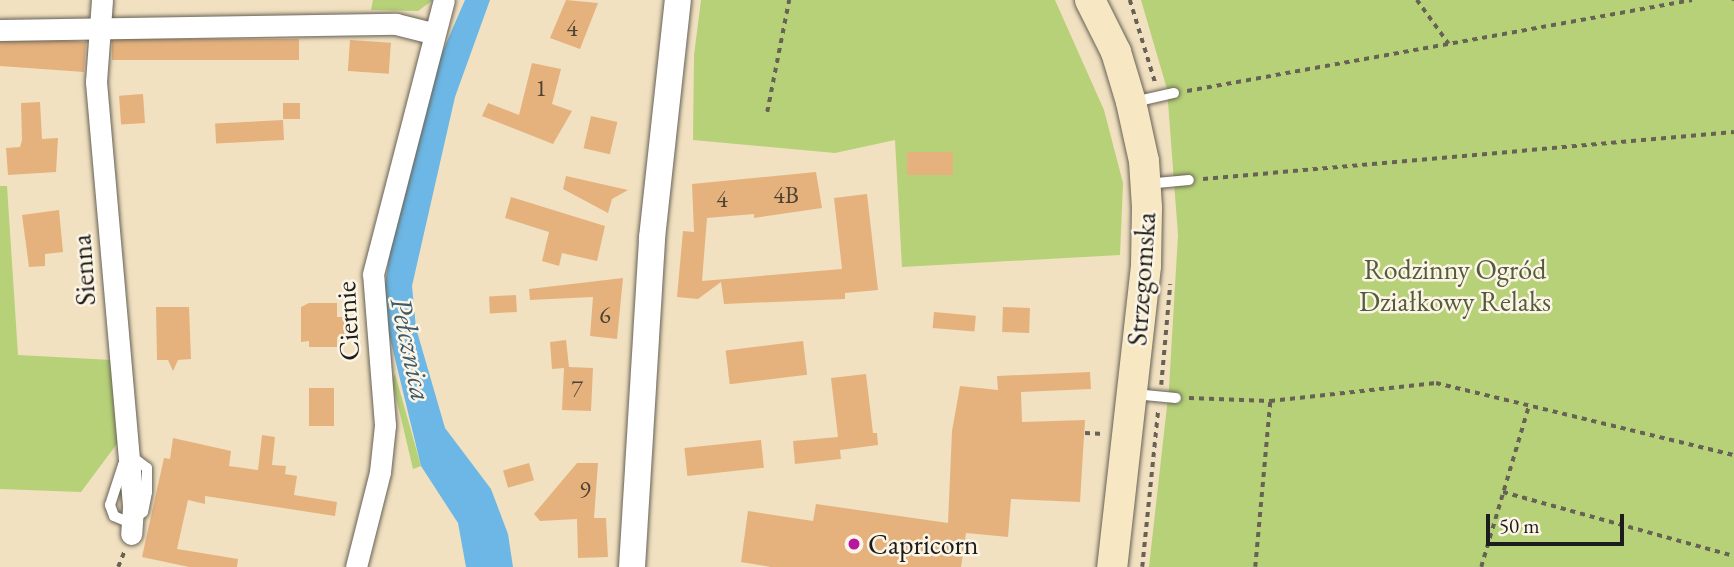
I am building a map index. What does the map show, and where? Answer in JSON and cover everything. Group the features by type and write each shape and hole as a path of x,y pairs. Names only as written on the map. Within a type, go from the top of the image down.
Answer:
{"main road":[{"name":"Strzegomska","path":"1090,0 1116,52 1131,102 1146,184 1146,266 1112,567"}],"street":[{"name":"Sienna","path":"102,0 96,82 132,528"},
{"name":"Ciernie","path":"356,567 380,472 384,425 373,274 432,33 443,0"},
{"path":"632,567 652,238 678,0"},
{"path":"0,30 396,24 432,33"}],"lane":[{"path":"1131,102 1174,93"},
{"path":"1146,184 1189,180"},
{"path":"1132,394 1176,398"}],"path":[{"path":"767,112 789,0"},
{"path":"1417,0 1448,44"},
{"path":"1174,93 1692,0"},
{"path":"1189,180 1734,132"},
{"path":"1176,398 1270,401 1436,383 1734,455"},
{"path":"1255,567 1270,401"},
{"path":"1481,567 1529,405"},
{"path":"1503,492 1734,556"}],"green space":[{"path":"373,0 433,0 418,11 371,10"},
{"path":"701,0 1055,0 1104,110 1123,183 1120,255 902,267 895,140 835,153 693,140 694,55"},
{"name":"Rodzinny Ogród Działkowy Relaks","path":"1141,0 1734,0 1734,567 1149,567 1169,388 1178,235 1167,89"},
{"path":"0,186 7,186 18,355 112,360 119,441 81,492 0,489"},
{"path":"395,374 421,466 413,469 392,380"}],"water":[{"name":"Pełcznica","path":"465,0 490,0 455,97 412,286 416,328 445,428 491,489 508,534 513,567 466,567 458,523 421,466 382,305 396,211 435,69"}],"building":[{"path":"566,0 598,3 580,49 550,38"},
{"path":"0,36 86,42 84,72 0,66"},
{"path":"112,39 299,39 299,60 112,60"},
{"path":"350,40 391,43 389,74 348,71"},
{"path":"532,63 561,69 552,104 572,111 553,144 482,116 488,103 519,115"},
{"path":"143,94 145,123 121,125 119,96"},
{"path":"40,102 42,139 58,138 56,172 8,175 6,148 20,147 22,140 21,103"},
{"path":"283,103 300,103 300,119 283,119"},
{"path":"591,116 617,122 610,154 584,148"},
{"path":"283,120 284,140 216,144 215,124"},
{"path":"907,152 953,152 953,175 907,175"},
{"path":"816,172 822,208 754,218 754,214 707,218 702,281 842,269 834,198 867,194 878,290 845,293 845,299 724,304 721,282 698,299 677,297 683,231 694,232 692,184"},
{"path":"566,176 628,190 612,199 608,213 563,189"},
{"path":"511,197 605,226 597,261 562,253 559,266 542,261 549,232 505,218"},
{"path":"59,210 63,252 45,254 45,266 29,267 22,215"},
{"path":"623,278 617,339 590,336 593,297 530,300 529,289"},
{"path":"516,295 517,312 490,313 489,296"},
{"path":"309,303 337,303 337,317 344,317 344,337 337,337 337,347 309,347 309,341 301,342 301,307"},
{"path":"156,307 189,307 191,359 178,360 173,371 168,360 157,360"},
{"path":"1003,307 1030,308 1029,333 1002,332"},
{"path":"934,312 976,316 974,332 933,328"},
{"path":"566,340 569,367 593,368 591,411 562,410 564,368 552,369 550,342"},
{"path":"803,341 807,375 730,384 726,351"},
{"path":"1090,372 1091,389 1021,392 1022,422 1085,420 1080,502 1011,499 1008,537 966,533 961,567 771,567 741,562 748,511 813,521 816,504 948,523 952,431 960,386 998,390 997,376"},
{"path":"866,374 873,433 877,433 878,445 840,450 841,459 795,464 793,441 838,437 831,378"},
{"path":"309,388 334,388 334,426 309,426"},
{"path":"262,435 275,437 272,465 286,466 285,474 297,476 294,495 337,502 335,516 205,496 205,504 188,500 177,549 238,559 237,567 189,567 142,557 164,458 170,459 173,438 231,451 229,466 258,470"},
{"path":"761,440 764,468 687,476 684,448"},
{"path":"529,463 534,480 508,488 503,470"},
{"path":"577,463 598,463 594,518 606,518 608,557 578,558 577,519 540,521 534,514"}],"place":[{"name":"Capricorn","path":"854,544"}]}
